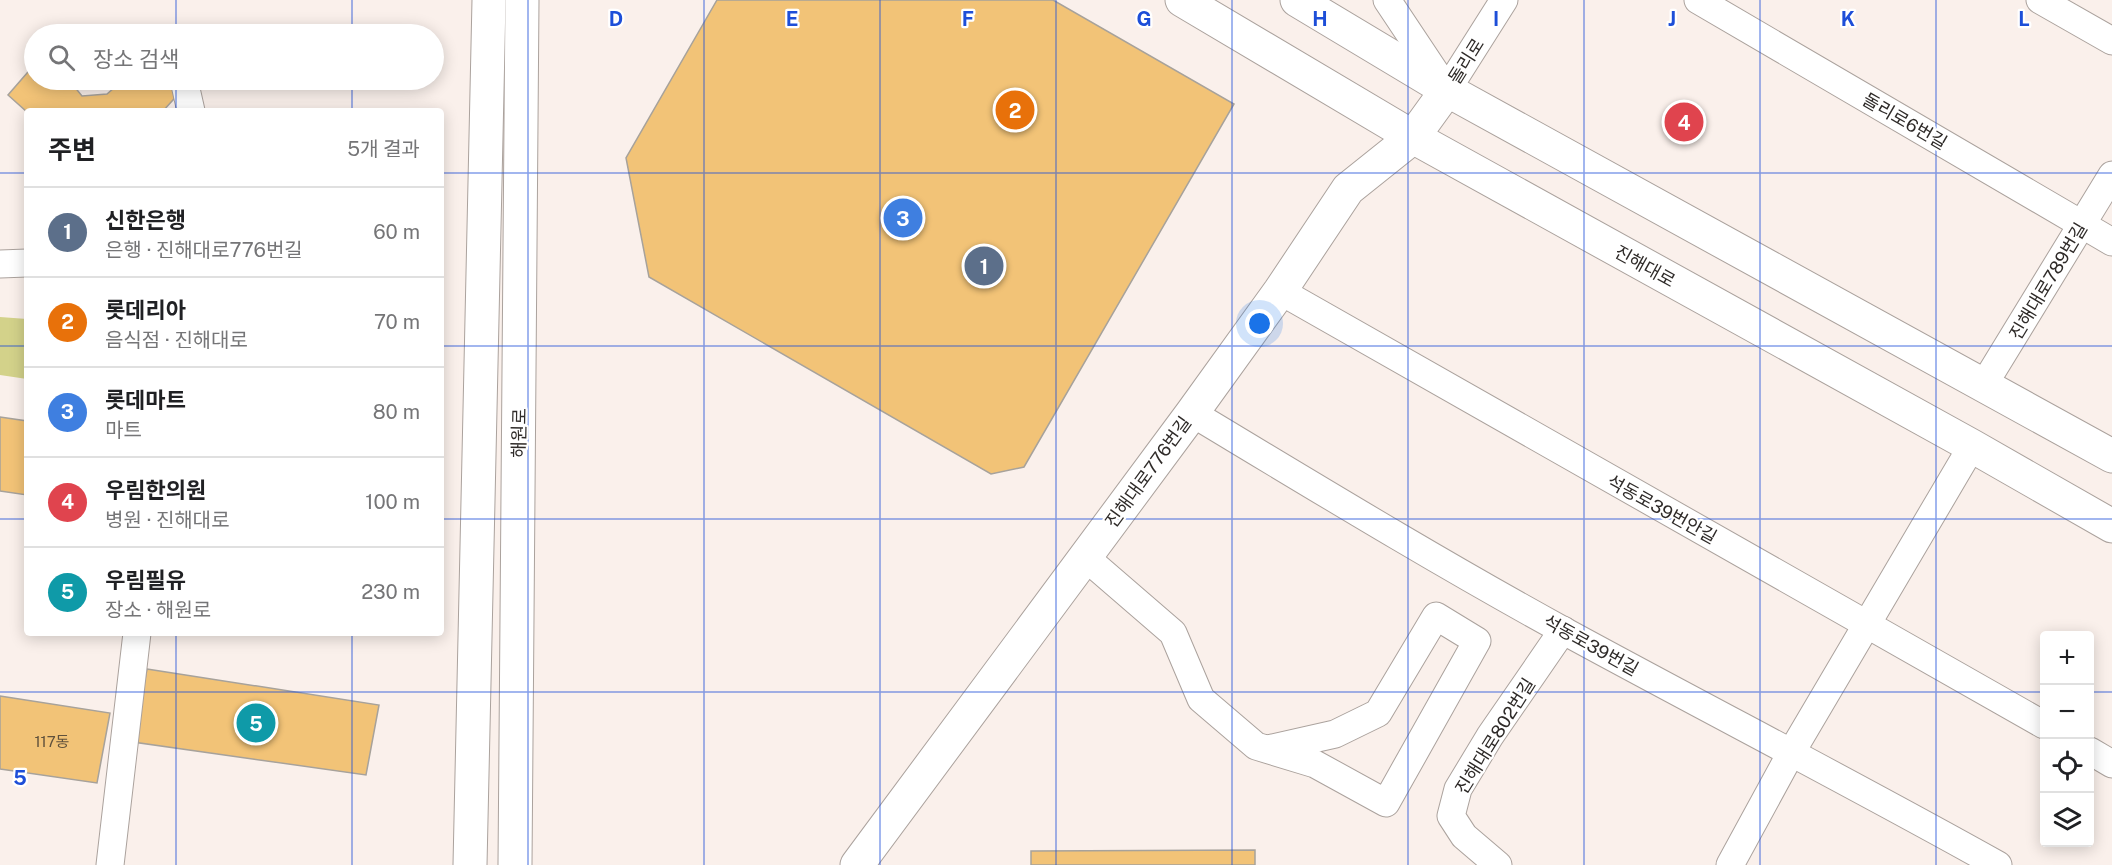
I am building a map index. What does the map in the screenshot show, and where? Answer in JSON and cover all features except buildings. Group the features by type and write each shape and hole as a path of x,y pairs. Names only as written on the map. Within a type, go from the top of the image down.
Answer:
{"main road":[{"path":"470,865 489,0"},
{"name":"해원로","path":"515,865 522,0"},
{"name":"진해대로","path":"1182,0 1413,137 1972,446 2112,526"},
{"path":"1297,0 1447,90 2112,456"},
{"name":"진해대로776번길","path":"857,865 1192,413 1280,291 1348,189 1413,137 1447,90"}],"street":[{"name":"돌리로","path":"1387,0 1447,90 1504,0"},
{"name":"돌리로6번길","path":"1698,0 2112,242"},
{"path":"2040,0 2112,41"},
{"path":"186,90 190,108"},
{"name":"진해대로789번길","path":"1983,386 2112,175"},
{"name":"석동로39번안길","path":"1280,291 2040,724"},
{"name":"석동로39번길","path":"1192,413 1401,539 1563,630 1917,819 1998,865"},
{"path":"1730,865 1791,753 1972,446"},
{"path":"1085,557 1173,633 1201,699 1256,746 1315,764 1386,803 1477,641 1436,616 1378,713 1335,734 1268,749"},
{"name":"진해대로802번길","path":"1498,865 1464,836 1451,816 1458,789 1490,736 1563,630"},
{"path":"110,865 137,636"},
{"path":"2094,753 2112,764"}],"shaded area":[{"path":"0,317 24,319 24,379 0,375"}],"place":[{"name":"롯데리아","path":"1015,110"},
{"name":"우림한의원","path":"1684,122"},
{"name":"롯데마트","path":"903,218"},
{"name":"신한은행","path":"984,266"},
{"name":"우림필유","path":"256,723"}]}
